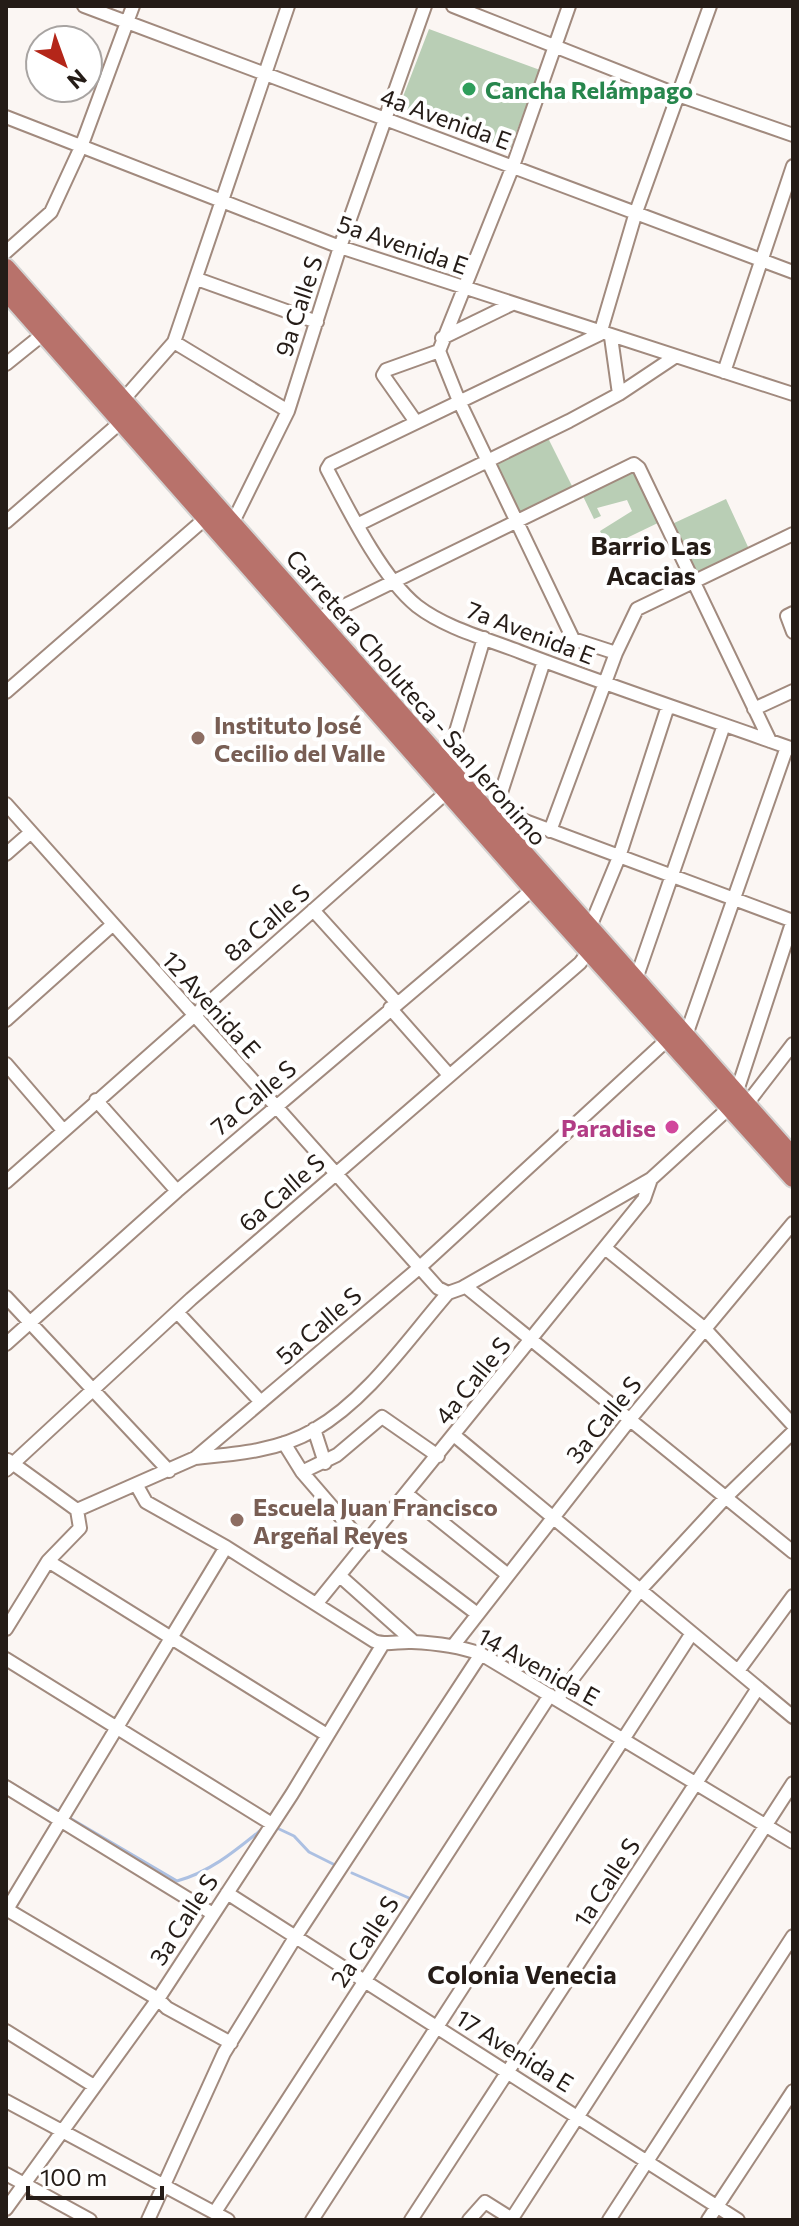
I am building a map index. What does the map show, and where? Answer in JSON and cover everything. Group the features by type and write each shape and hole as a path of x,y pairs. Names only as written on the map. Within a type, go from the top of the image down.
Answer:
{"highway":[{"name":"Carretera Choluteca - San Jeronimo","path":"6,268 122,421 533,889 793,1157"},
{"name":"Carretera Choluteca - San Jeronimo","path":"6,291 123,400 315,620 486,806 586,942 635,982 676,1038"},
{"name":"Carretera Choluteca - San Jeronimo","path":"737,1102 793,1178"}],"street":[{"name":"4a Avenida E","path":"84,6 793,272"},
{"path":"6,252 51,212 81,147 133,6"},
{"path":"123,400 174,342 288,6"},
{"name":"9a Calle S","path":"232,524 288,411 340,247 425,6"},
{"path":"453,6 678,95 793,135"},
{"path":"569,6 513,166 441,345 459,401 573,639 616,653"},
{"path":"619,394 605,336 636,212 710,6"},
{"name":"5a Avenida E","path":"6,117 340,247 605,336 793,394"},
{"path":"724,372 793,166"},
{"path":"197,279 317,322"},
{"path":"512,304 441,345 386,370 383,375 416,422 605,336"},
{"path":"6,364 52,331"},
{"path":"174,342 288,411"},
{"path":"357,525 619,394 673,358"},
{"path":"6,522 122,421"},
{"name":"7a Avenida E","path":"416,422 330,464 327,469 357,525 395,580 419,607 484,638 604,684 790,748"},
{"path":"315,620 634,464 639,468 770,741"},
{"path":"6,692 207,517"},
{"path":"550,831 616,653 637,609 793,534"},
{"path":"793,613 787,616 793,632"},
{"path":"446,765 484,638"},
{"path":"544,661 486,806 793,921"},
{"path":"754,709 793,691"},
{"path":"586,942 619,857 668,706"},
{"path":"635,982 724,725"},
{"path":"676,1038 734,899 790,748"},
{"name":"8a Calle S","path":"6,1182 192,1014 448,791"},
{"name":"12 Avenida E","path":"6,804 334,1175 443,1291"},
{"path":"6,854 30,833"},
{"name":"7a Calle S","path":"6,1344 177,1191 533,889"},
{"path":"313,910 449,1075"},
{"name":"4a Calle S","path":"443,1291 465,1286 651,1179 737,1102 793,921"},
{"path":"6,1020 111,926"},
{"name":"6a Calle S","path":"8,1464 93,1391 177,1312 580,963 586,942"},
{"name":"5a Calle S","path":"77,1510 195,1458 419,1268 676,1038"},
{"path":"737,1102 793,1044"},
{"path":"6,1064 62,1129"},
{"path":"96,1100 177,1191"},
{"name":"4a Calle S","path":"317,1603 533,1341 644,1199 651,1179"},
{"name":"3a Calle S","path":"453,1646 631,1418 793,1223"},
{"path":"605,1248 705,1329 793,1425"},
{"path":"465,1286 793,1552"},
{"path":"195,1458 245,1453 284,1443 314,1429 376,1376 443,1291"},
{"path":"6,1297 169,1471"},
{"path":"177,1312 261,1402"},
{"path":"302,1472 325,1463 382,1417 438,1456"},
{"path":"314,1429 325,1463"},
{"name":"2a Calle S","path":"215,2212 553,1697 640,1590 726,1497 793,1432"},
{"path":"455,1436 793,1717"},
{"path":"284,1443 302,1472 369,1540 476,1613"},
{"path":"6,1629 48,1561 80,1528 77,1510 8,1464"},
{"path":"137,1486 146,1502 226,1547 383,1644"},
{"path":"408,1495 508,1575"},
{"path":"226,1547 6,1910 158,1999 167,2008 231,2043"},
{"path":"48,1561 327,1735"},
{"path":"340,1576 414,1642"},
{"path":"738,1671 793,1596"},
{"path":"312,2220 621,1738 692,1633"},
{"name":"14 Avenida E","path":"383,1644 414,1642 453,1646 481,1654 793,1842"},
{"name":"3a Calle S","path":"6,2209 158,1999 272,1824 383,1644"},
{"path":"148,2220 231,2043 296,1936 481,1654"},
{"path":"6,1659 272,1824"},
{"name":"1a Calle S","path":"411,2220 758,1688"},
{"path":"469,2220 485,2202 512,2220 793,1783"},
{"path":"6,1787 213,1914"},
{"name":"17 Avenida E","path":"227,1893 580,2116 738,2220"},
{"path":"609,2220 793,1936"},
{"path":"6,2031 94,2086"},
{"path":"708,2220 793,2091"},
{"path":"6,2101 228,2220"},
{"path":"6,2174 90,2220"}],"green space":[{"name":"Cancha Relámpago","path":"429,29 540,70 510,149 399,107"},
{"path":"547,436 573,488 521,514 494,461"},
{"path":"633,469 662,521 608,547 600,531 632,511 627,500 597,508 601,516 594,519 581,492"},
{"path":"726,499 749,549 697,573 672,524"}],"waterway":[{"path":"6,1780 60,1812"},
{"path":"68,1817 177,1881 211,1866 261,1830"},
{"path":"277,1828 294,1836 309,1852 337,1866"},
{"path":"352,1873 409,1898"}],"place":[{"name":"Cancha Relámpago","path":"469,89"},
{"name":"Instituto José Cecilio del Valle","path":"198,738"},
{"name":"Paradise","path":"672,1127"},
{"name":"Escuela Juan Francisco Argeñal Reyes","path":"237,1520"}],"district":[{"name":"Barrio Las Acacias","path":"651,559"},
{"name":"Colonia Venecia","path":"522,1973"}]}
